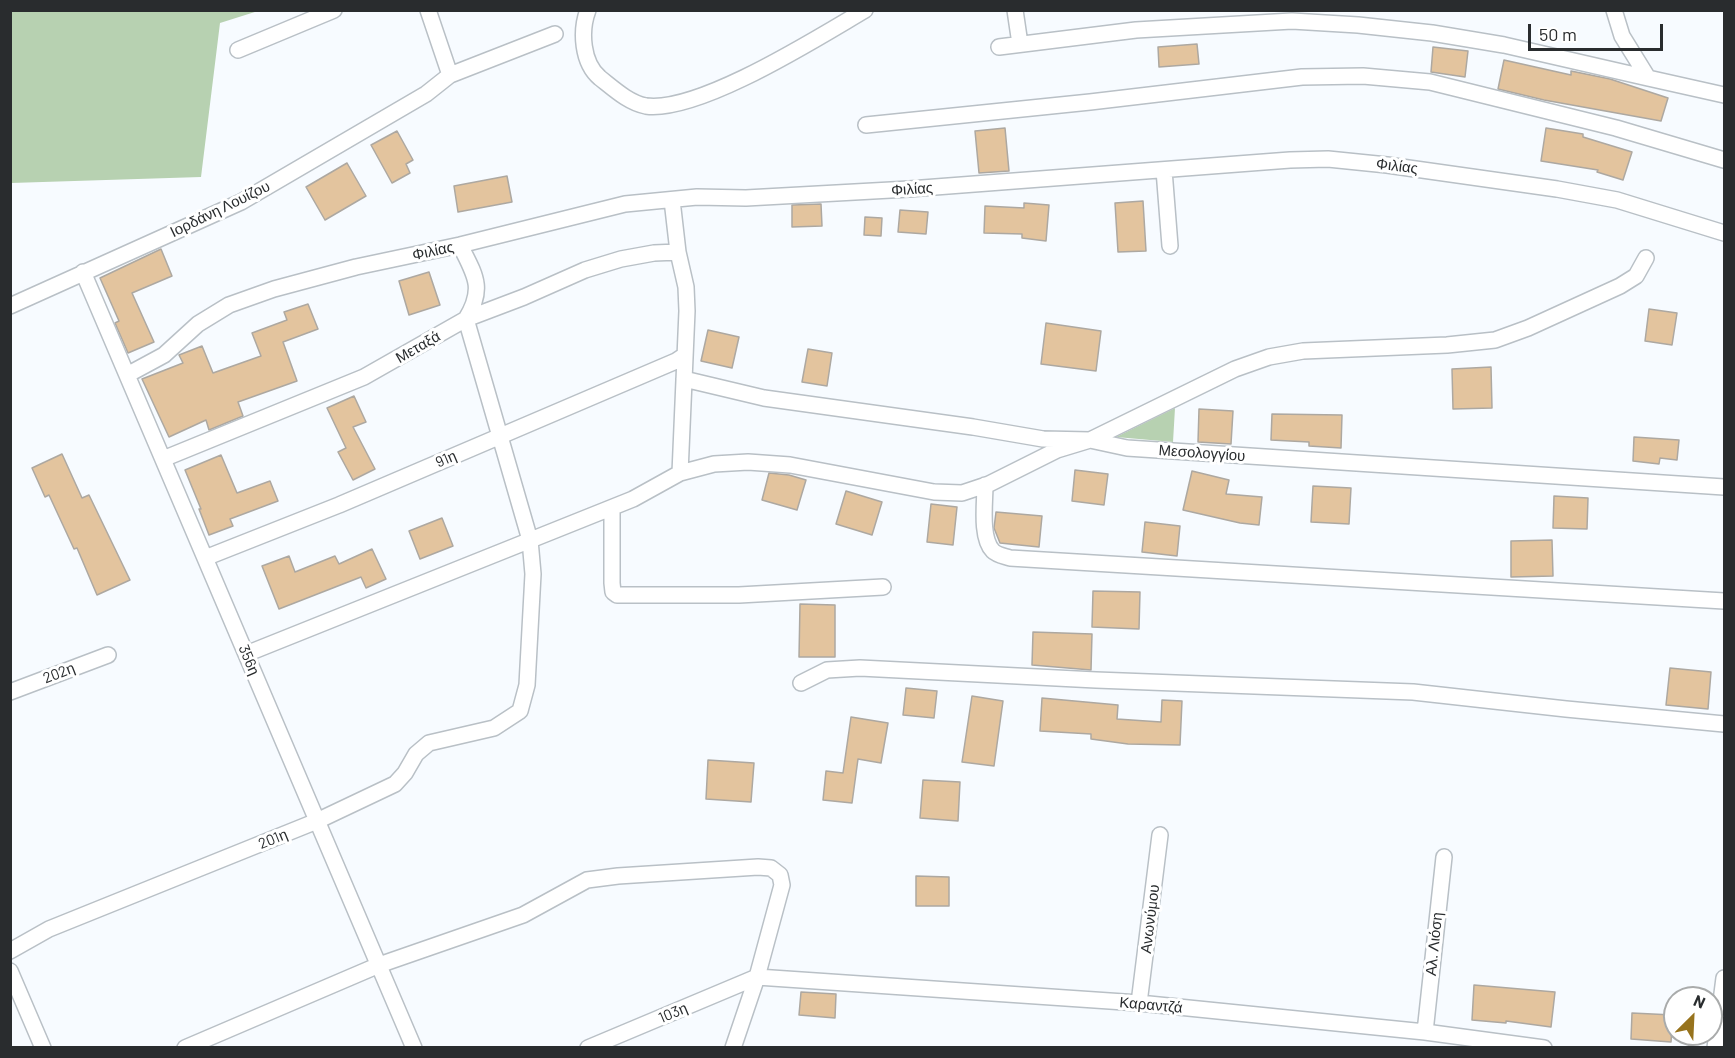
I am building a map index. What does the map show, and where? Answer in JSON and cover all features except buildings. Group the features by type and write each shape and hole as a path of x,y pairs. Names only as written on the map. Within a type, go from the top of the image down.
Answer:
{"street":[{"path":"238,50 334,10"},
{"path":"428,10 450,75"},
{"path":"588,10 583,22 584,46 595,73 622,96 644,106 666,106 712,92 778,59 865,10"},
{"path":"1015,10 1020,44"},
{"path":"1614,10 1622,36 1648,78"},
{"path":"999,47 1136,30 1216,24 1292,21 1358,25 1432,33 1504,45 1725,95"},
{"name":"Ιορδάνη Λουίζου","path":"10,306 241,202 426,94 450,75 555,34"},
{"path":"866,125 1302,77 1363,76 1430,82 1616,128 1725,160"},
{"name":"Φιλίας","path":"127,375 164,355 198,324 229,305 274,289 356,267 460,245 625,204 697,197 746,198 909,189 1318,159 1387,165 1557,189 1617,200 1725,233"},
{"path":"1164,170 1170,246"},
{"path":"672,200 678,252 686,287 680,473"},
{"path":"460,245 474,272 477,285 476,303 466,319 530,540"},
{"name":"Μεταξά","path":"163,459 364,377 466,319 585,270 621,259 654,253 678,252"},
{"path":"246,654 612,508 649,492 680,473 714,464 748,462 790,465 934,492 962,493 985,485 1057,450 1090,440 1235,369 1269,357 1303,351 1447,345 1495,340 1528,328 1620,286 1636,276 1646,258"},
{"name":"356η","path":"83,272 414,1047"},
{"name":"91η","path":"205,558 339,505 676,361 685,355"},
{"name":"Μεσολογγίου","path":"684,379 725,390 776,399 1043,439 1090,440 1127,448 1725,487"},
{"path":"985,485 987,544 995,553 1010,558 1725,601"},
{"path":"612,508 612,583 613,592 617,595 738,595 883,587"},
{"name":"201η","path":"10,951 49,929 317,821 395,784 405,773 416,754 429,743 494,728 520,711 527,685 533,574 530,540"},
{"name":"202η","path":"10,692 108,655"},
{"path":"801,683 827,669 860,668 1413,692 1725,724"},
{"name":"Ανωνύμου","path":"1139,1003 1160,835"},
{"name":"Αλ. Λιόση","path":"1425,1032 1444,857"},
{"path":"185,1047 379,965 523,915 586,880 618,876 771,868 780,875 782,885 733,1047"},
{"path":"10,971 43,1047"},
{"name":"Καραντζά","path":"756,977 1139,1003 1425,1032 1544,1047"},
{"name":"103η","path":"588,1047 756,977"},
{"path":"1715,1047 1725,978"}],"green space":[{"path":"10,11 258,11 220,23 201,177 11,183"},
{"path":"1175,408 1173,442 1116,437"}]}
